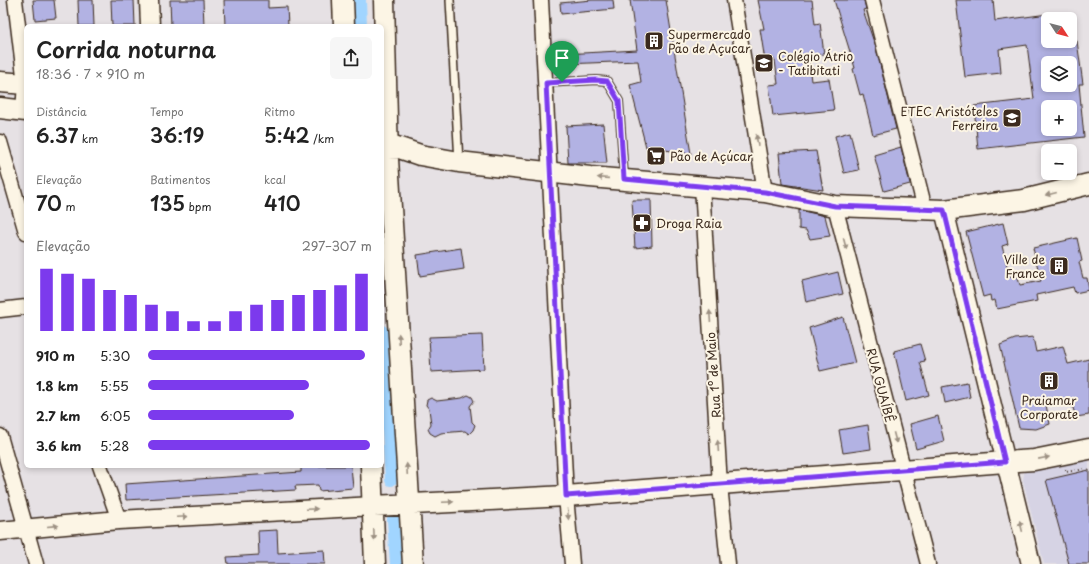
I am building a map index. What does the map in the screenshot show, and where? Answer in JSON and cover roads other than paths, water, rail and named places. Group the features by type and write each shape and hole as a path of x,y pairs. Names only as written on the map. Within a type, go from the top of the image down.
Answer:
{"main road":[{"path":"343,0 344,24"},
{"path":"375,564 390,505 385,151 387,0"},
{"path":"0,82 24,84"},
{"path":"0,108 24,111"},
{"path":"385,151 551,173 765,192 835,206 934,210 1024,200 1089,184"},
{"path":"390,505 566,496 1034,460 1089,449"},
{"path":"372,468 390,505 413,564"}],"street":[{"path":"15,0 24,76"},
{"path":"150,0 150,24"},
{"path":"541,0 551,173 566,496 572,564"},
{"path":"734,0 765,192"},
{"path":"872,0 934,210 1005,462 1031,564"},
{"path":"0,142 24,225"},
{"name":"Rua 1º de Maio","path":"702,186 720,485 728,564"},
{"name":"RUA GUAÍBÊ","path":"835,206 928,564"},
{"path":"0,310 24,307"},
{"path":"0,436 36,564"},
{"path":"101,468 119,520"},
{"path":"0,531 119,520 390,505"}],"lane":[{"path":"450,0 459,162"},
{"path":"546,83 596,80 607,81 619,101 624,179"}],"waterway":[{"path":"360,0 361,24"},
{"path":"384,364 391,480"},
{"path":"393,519 396,564"}],"place":[{"name":"Supermercado Pão de Açucar","path":"654,41"},
{"name":"Colégio Átrio - Tatibitati","path":"764,63"},
{"name":"ETEC Aristóteles Ferreira","path":"1012,118"},
{"name":"Pão de Açúcar","path":"656,156"},
{"name":"Droga Raia","path":"642,223"},
{"name":"Ville de France","path":"1059,266"},
{"name":"Praiamar Corporate","path":"1049,381"}]}
